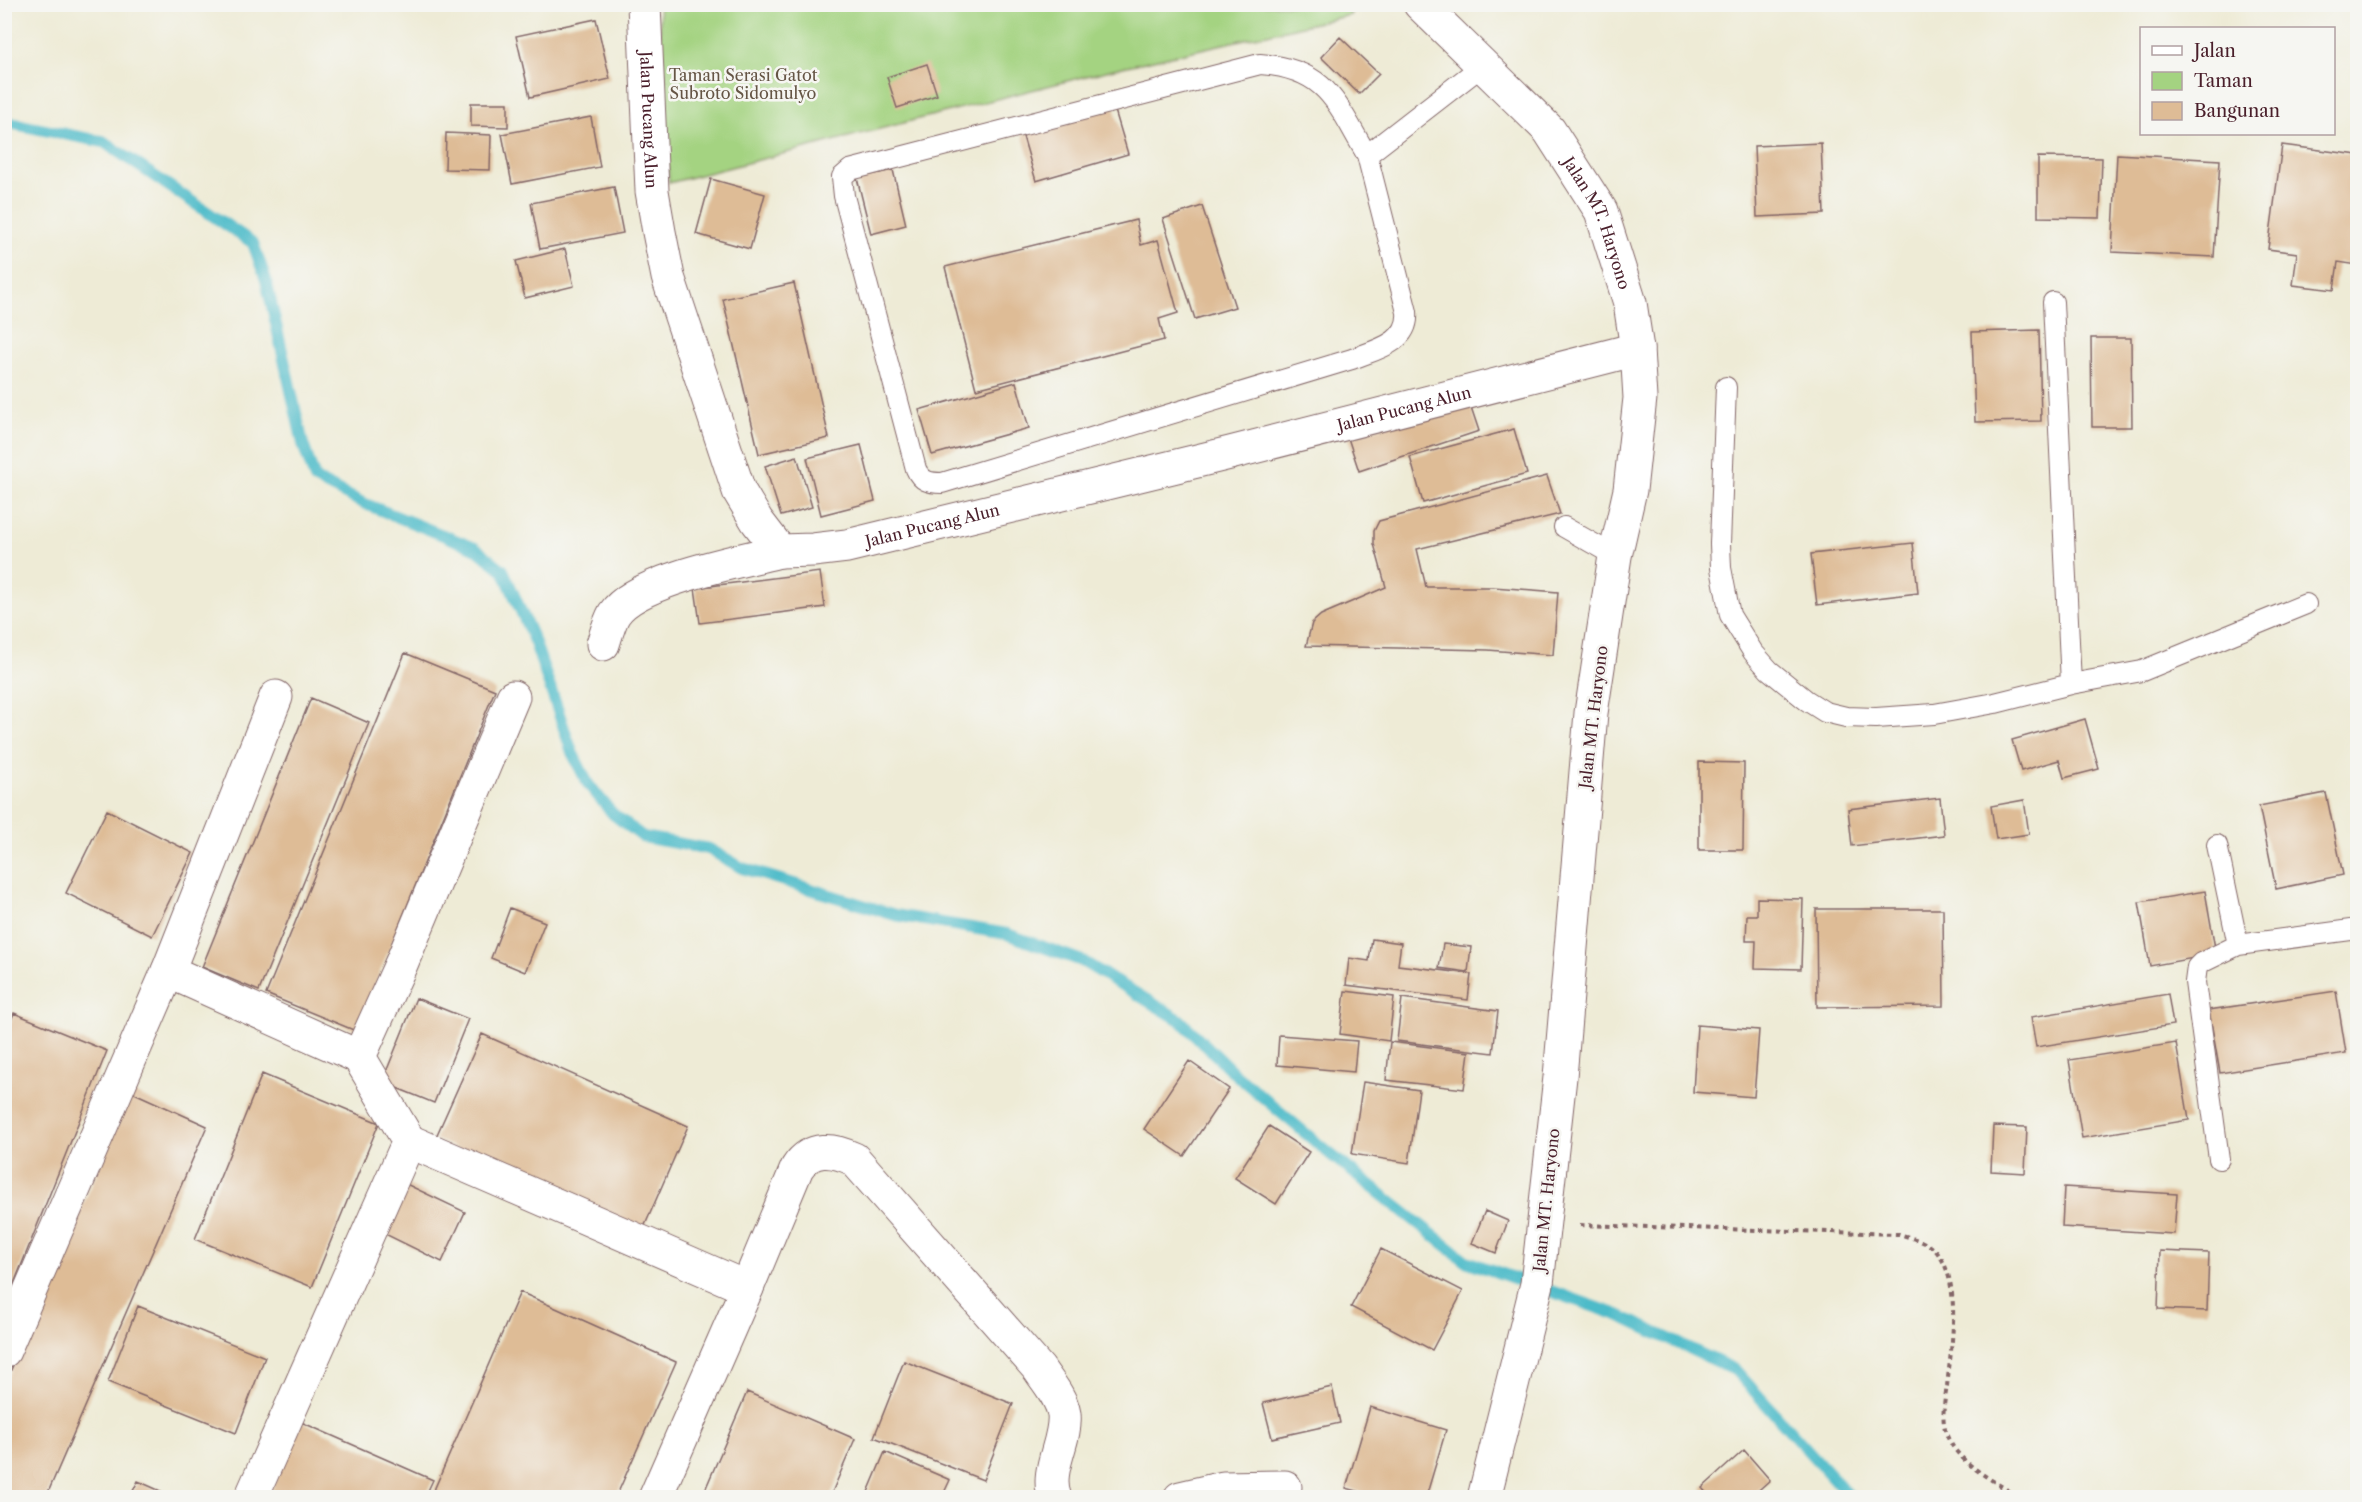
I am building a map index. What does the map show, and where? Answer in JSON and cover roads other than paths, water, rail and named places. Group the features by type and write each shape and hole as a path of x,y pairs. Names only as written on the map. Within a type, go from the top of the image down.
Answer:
{"street":[{"name":"Jalan Pucang Alun","path":"644,4 652,191 668,277 739,491 757,521 780,551 847,546 1230,453 1637,349"},
{"name":"Jalan MT. Haryono","path":"1420,4 1549,130 1601,211 1630,303 1637,349 1640,398 1630,490 1615,556 1591,713 1560,1077 1537,1284 1484,1497"},
{"path":"603,644 614,614 634,596 674,579 780,551"},
{"path":"4,1351 168,971 276,697"},
{"path":"359,1057 402,962 513,697"},
{"path":"168,971 359,1057 409,1141 747,1288"},
{"path":"251,1497 409,1141"},
{"path":"655,1497 797,1168 804,1158 828,1151 840,1152 854,1159 1038,1369 1055,1393 1064,1417 1051,1496"},
{"path":"1180,1497 1223,1488 1285,1487"}],"lane":[{"path":"1260,64 1283,66 1308,75 1329,93 1367,155 1407,312 1408,321 1401,335 1391,344 1352,359 942,483 926,481 919,477 844,196 842,177 850,170 1260,64"},
{"path":"1367,155 1483,65"},
{"path":"2053,302 2071,684"},
{"path":"1726,387 1720,544 1721,568 1730,615 1753,652 1769,670 1825,712 1846,717 1876,718 1934,714 2142,671 2306,604"},
{"path":"1564,527 1615,556"},
{"path":"2217,845 2238,945"},
{"path":"2219,1159 2195,982 2197,967 2200,963 2238,945 2358,929"}],"waterway":[{"path":"4,120 104,142 253,243 266,280 303,444 315,479 363,503 475,548 503,570 535,643 572,752 588,784 613,814 643,837 709,849 742,868 895,915 1007,934 1082,961 1180,1020 1234,1073 1330,1154 1466,1261 1618,1315 1735,1370 1851,1498"}],"park label":[{"name":"Taman Serasi Gatot Subroto Sidomulyo","path":"743,84"}]}
